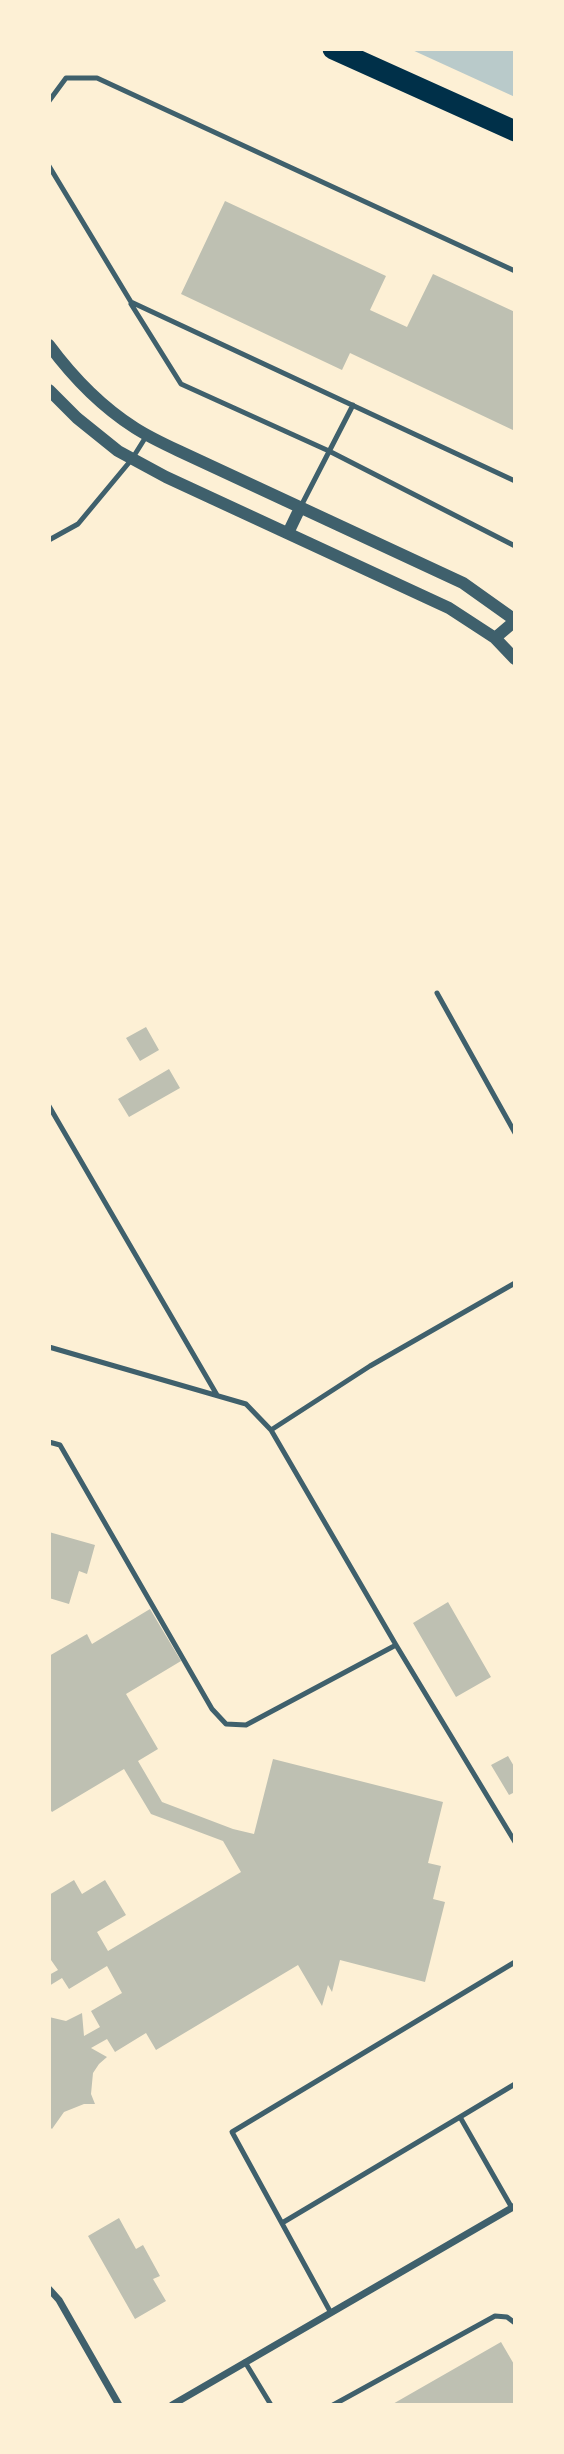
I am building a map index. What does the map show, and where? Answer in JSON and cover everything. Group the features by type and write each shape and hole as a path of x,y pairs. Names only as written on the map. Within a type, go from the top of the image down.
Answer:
{"highway":[{"path":"333,49 515,131"}],"street":[{"path":"49,345 96,397 134,428 463,583 515,620 495,638"},
{"path":"49,390 77,418 118,451 288,534 449,608 495,638 515,659"},
{"path":"288,534 300,508"},
{"path":"172,2405 513,2207"},
{"path":"49,2289 60,2300 118,2405"}],"lane":[{"path":"49,101 66,78 97,78 515,271"},
{"path":"49,166 181,384 330,451 515,545"},
{"path":"131,302 515,481"},
{"path":"300,508 353,405"},
{"path":"49,540 78,524 132,459 147,435"},
{"path":"437,993 515,1133"},
{"path":"49,1106 217,1395"},
{"path":"271,1430 370,1366 515,1283"},
{"path":"49,1347 246,1404 271,1430 515,1842"},
{"path":"49,1442 60,1445 212,1709 226,1724 246,1725 396,1645"},
{"path":"331,2313 232,2132 515,1962"},
{"path":"282,2222 515,2084"},
{"path":"460,2117 513,2207"},
{"path":"333,2405 495,2316 507,2317 515,2323"},
{"path":"245,2362 271,2405"}],"shaded area":[{"path":"410,49 515,49 515,97"}],"building":[{"path":"225,201 386,276 370,310 407,327 433,274 515,312 515,431 350,353 342,370 181,294"},
{"path":"146,1027 159,1050 140,1061 126,1038"},
{"path":"169,1069 180,1088 129,1117 118,1099"},
{"path":"49,1532 95,1545 87,1574 79,1571 69,1604 49,1598"},
{"path":"448,1602 491,1677 456,1697 413,1623"},
{"path":"150,1609 181,1661 126,1694 158,1749 138,1761 162,1802 233,1829 254,1834 273,1759 443,1802 428,1863 441,1866 433,1899 445,1902 425,1982 340,1960 332,1992 328,1985 322,2006 298,1965 156,2050 146,2033 115,2052 107,2039 91,2048 107,2057 93,2073 91,2094 95,2104 84,2104 64,2112 52,2129 49,2126 49,2017 66,2021 82,2013 84,2036 100,2027 91,2011 122,1993 107,1966 69,1989 62,1978 49,1986 49,1975 58,1970 51,1960 49,1961 49,1895 74,1880 82,1894 105,1880 126,1915 97,1932 108,1951 241,1872 223,1841 151,1814 124,1769 52,1812 49,1808 49,1656 87,1634 92,1644"},
{"path":"508,1756 515,1768 515,1792 509,1795 491,1765"},
{"path":"119,2218 136,2249 143,2245 160,2276 153,2279 166,2301 135,2319 88,2236"},
{"path":"501,2342 515,2366 515,2405 391,2405"}]}
